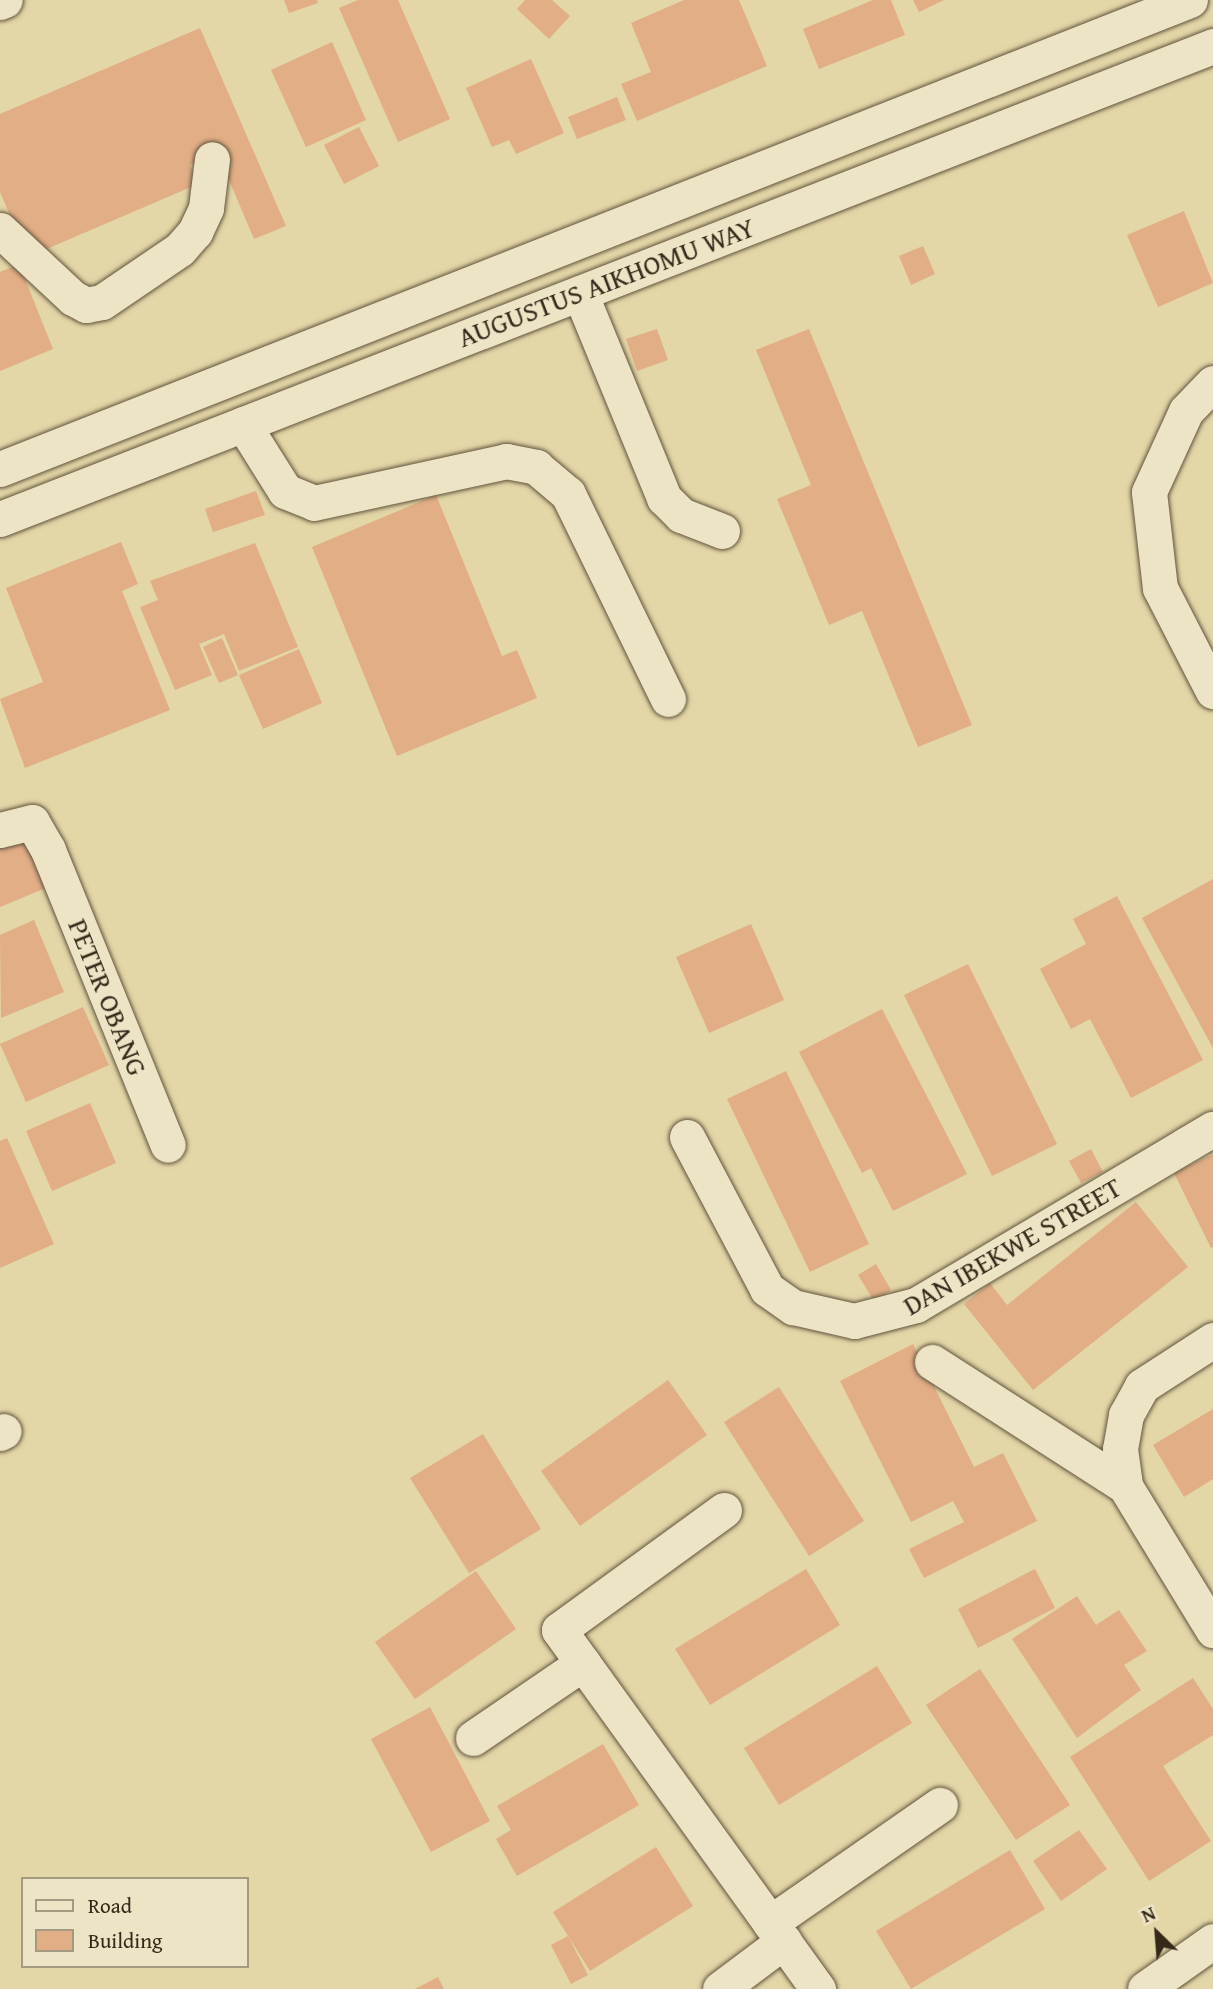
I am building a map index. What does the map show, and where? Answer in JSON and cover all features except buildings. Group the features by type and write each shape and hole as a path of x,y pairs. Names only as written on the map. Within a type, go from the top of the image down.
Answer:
{"street":[{"name":"AUGUSTUS AIKHOMU WAY","path":"0,469 1190,0"},
{"name":"AUGUSTUS AIKHOMU WAY","path":"0,519 1213,46"},
{"path":"0,230 73,298 86,305 102,302 180,249 194,232 206,208 212,159"},
{"path":"580,293 664,498 681,515 722,531"},
{"path":"1213,383 1186,411 1149,492 1160,588 1213,691"},
{"path":"243,424 285,491 314,503 506,461 536,467 568,494 668,699"},
{"name":"PETER OBANG","path":"0,830 32,822 48,850 167,1144"},
{"name":"DAN IBEKWE STREET","path":"688,1137 767,1289 793,1307 854,1321 916,1305 1213,1129"},
{"path":"1213,1340 1142,1386 1126,1415 1120,1449 1125,1486 1213,1630"},
{"path":"932,1362 1125,1486"},
{"path":"724,1510 559,1629 818,1989"},
{"path":"473,1738 583,1663"},
{"path":"720,1989 777,1932 940,1805"},
{"path":"1145,1989 1213,1941"}]}
